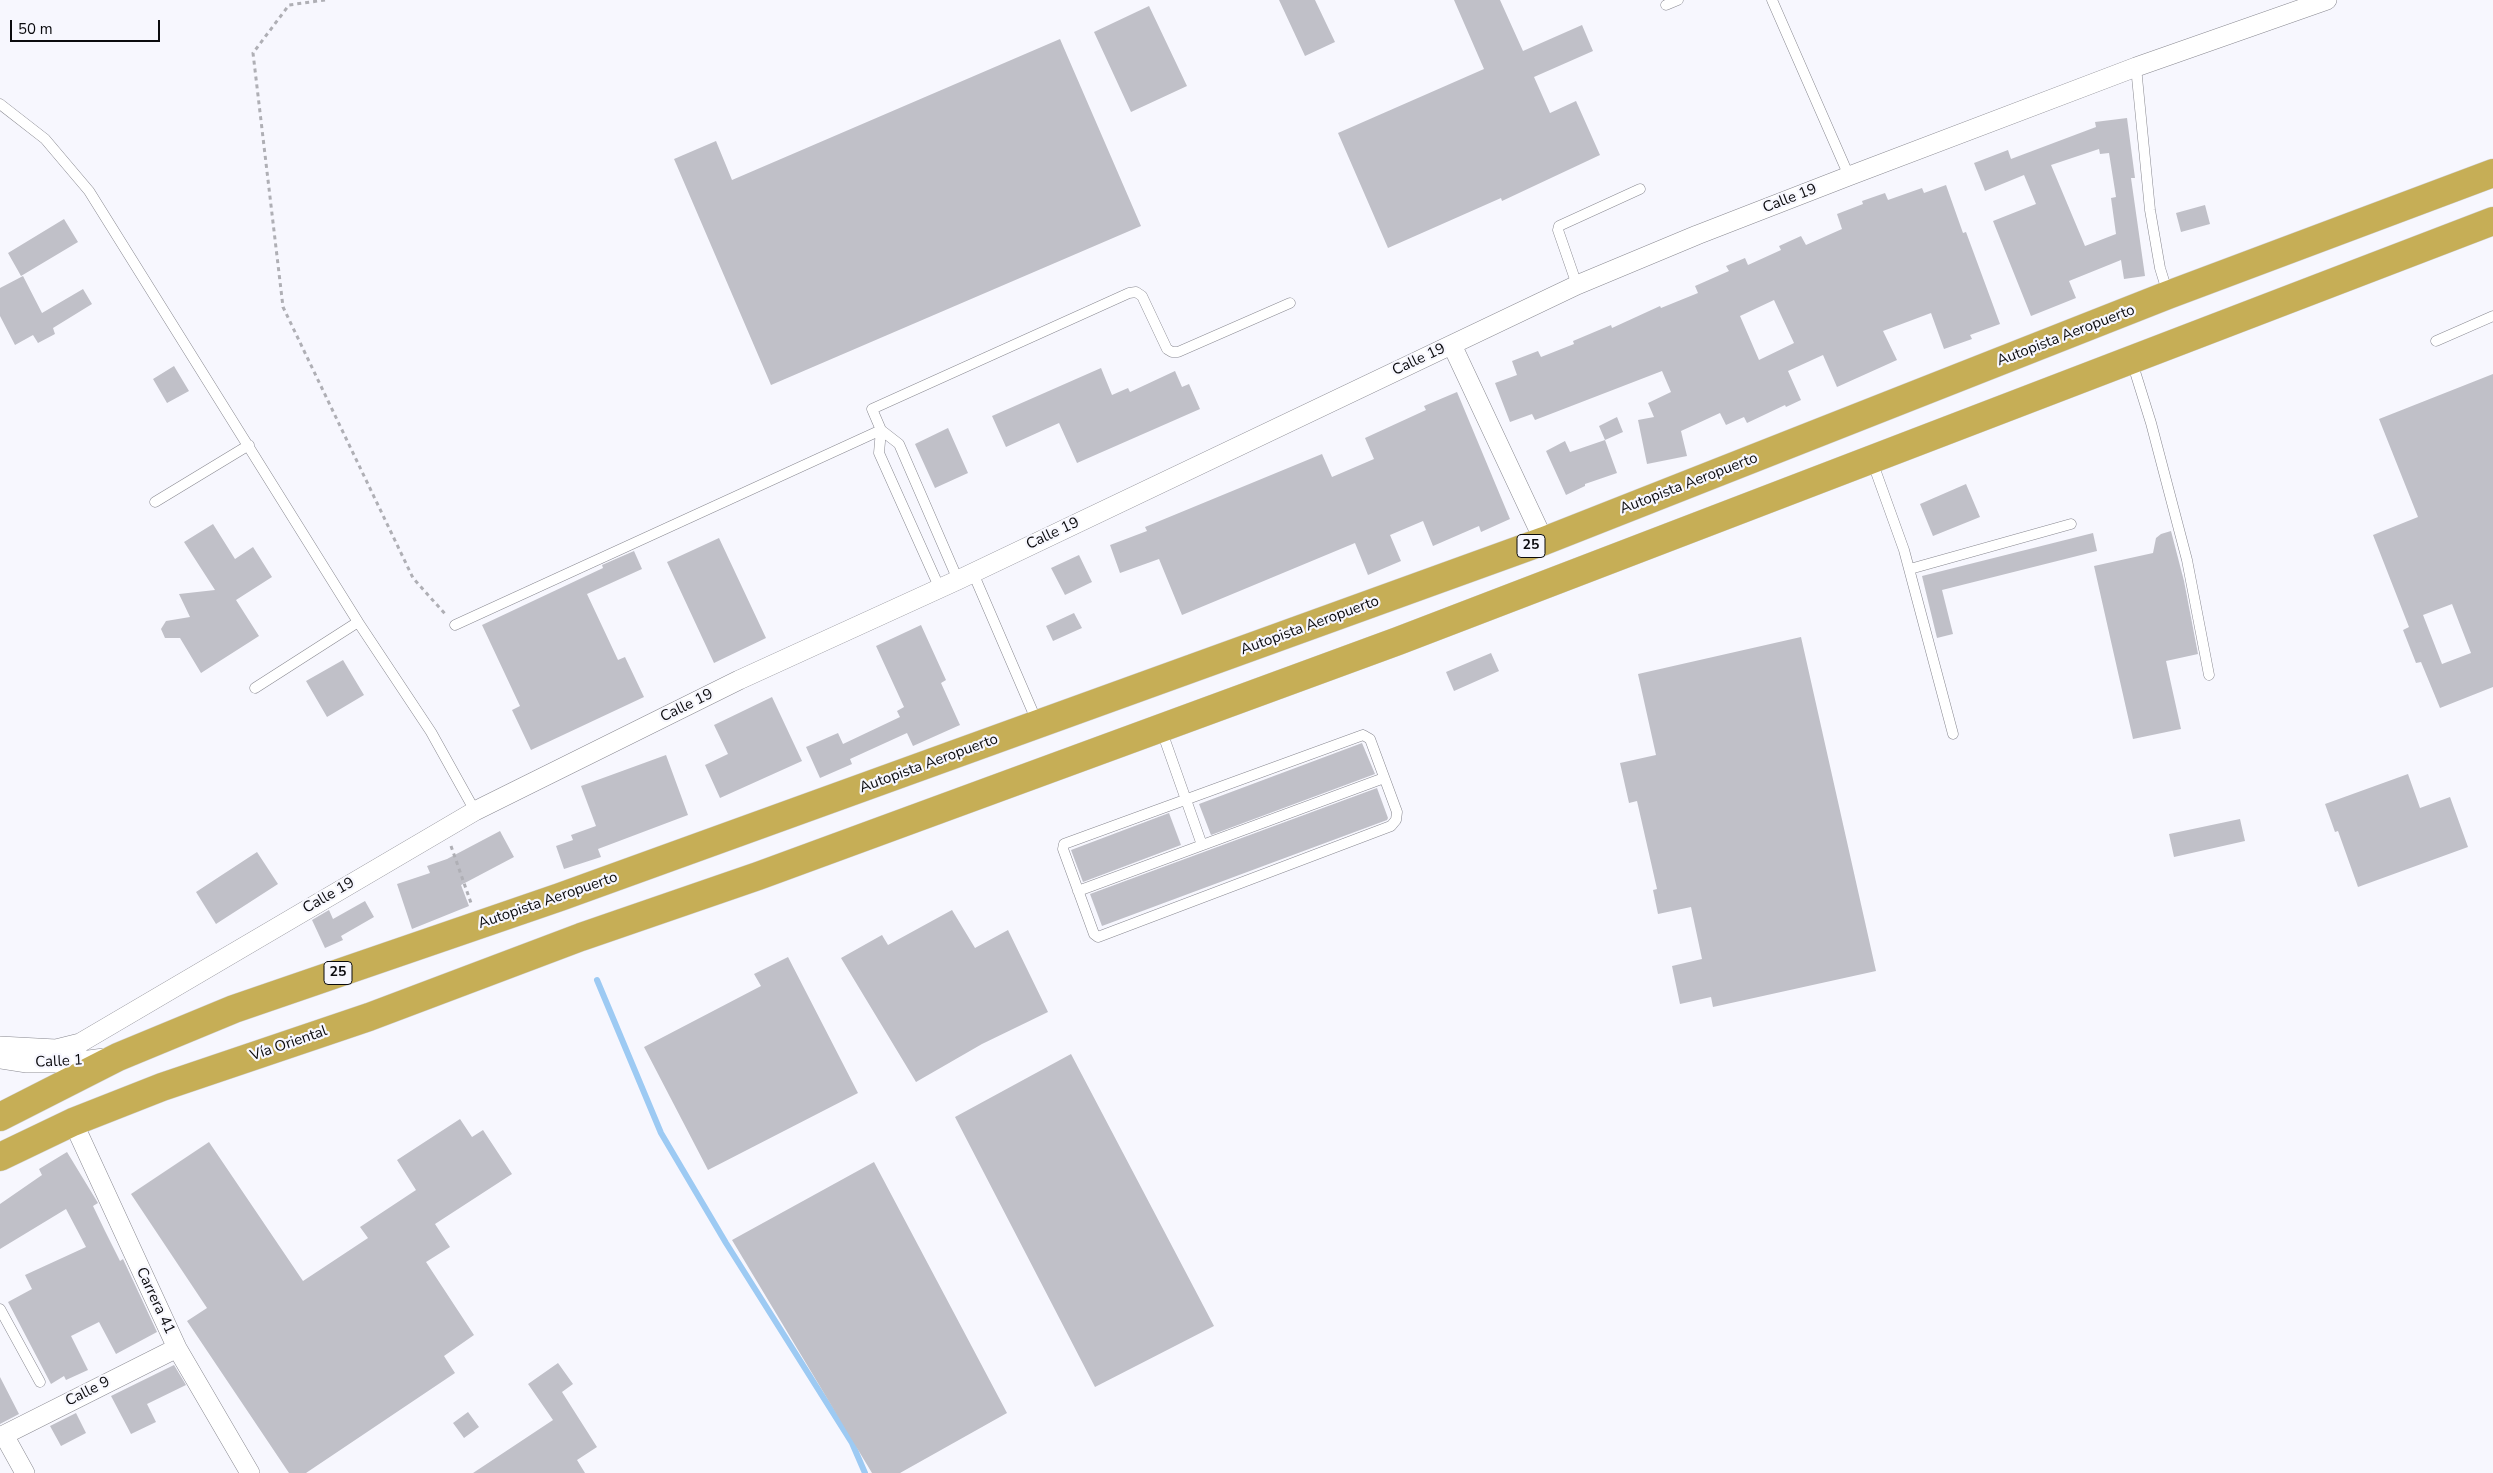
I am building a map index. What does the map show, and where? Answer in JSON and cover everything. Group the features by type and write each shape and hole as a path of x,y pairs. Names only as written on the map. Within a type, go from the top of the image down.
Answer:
{"highway":[{"name":"Autopista Aeropuerto","path":"118,1056 234,1008 478,925 1038,725 1544,541 2168,295 2493,173"},
{"path":"1160,728 1398,641 1872,461 2493,221"},
{"name":"Vía Oriental","path":"0,1156 73,1122 162,1087 369,1017 581,937 758,876 1160,728"},
{"name":"25","path":"0,1117 118,1056"}],"street":[{"name":"Calle 19","path":"0,1046 56,1049 80,1043 475,811 739,680 966,577 1578,285 1697,235 1848,176 2136,67 2327,0"},
{"path":"1452,344 1544,541"},
{"name":"Calle 1","path":"0,1059 27,1063 66,1063 118,1056"},
{"name":"Carrera 41","path":"73,1122 177,1348 250,1473"},
{"name":"Calle 9","path":"2,1436 177,1348"},
{"path":"2,1436 25,1473"}],"lane":[{"path":"1666,5 1678,0"},
{"path":"1772,0 1848,176"},
{"path":"2136,67 2150,210 2160,268 2168,295"},
{"path":"0,104 45,139 89,190 358,622 431,732 475,811"},
{"path":"1578,285 1558,230 1559,226 1640,189"},
{"path":"940,589 879,453 881,430 872,409 1129,293 1136,292 1142,296 1167,349 1172,352 1178,352 1290,303"},
{"path":"2436,341 2493,316"},
{"path":"2132,362 2151,423 2187,560 2209,674"},
{"path":"455,625 881,430"},
{"path":"881,430 899,444 1038,725"},
{"path":"156,502 249,445"},
{"path":"1872,461 1910,569 1953,734"},
{"path":"1910,569 2072,524"},
{"path":"255,688 358,622"},
{"path":"1160,728 1202,845"},
{"path":"1363,735 1370,739 1397,812 1396,820 1391,826 1098,937 1094,934 1078,891 1063,849 1064,844 1186,800 1363,735"},
{"path":"1078,891 1384,778"},
{"path":"0,1309 40,1382"}],"path":[{"path":"326,0 289,6 253,53 283,307 412,578 455,625"},
{"path":"445,828 478,925"}],"building":[{"path":"1279,0 1315,0 1335,42 1305,56"},
{"path":"1454,0 1500,0 1523,51 1582,25 1593,51 1534,77 1550,113 1576,101 1600,155 1502,201 1501,198 1388,248 1338,133 1484,69"},
{"path":"1149,6 1187,86 1131,112 1094,32"},
{"path":"1060,39 1141,226 771,385 674,159 716,141 732,180"},
{"path":"2127,118 2135,178 2131,178 2145,276 2124,279 2121,260 2069,281 2076,298 2031,316 1993,221 2036,204 2024,175 1985,191 1974,163 2008,150 2011,159 2096,127 2095,122","holes":["2099,149 2100,154 2109,153 2116,197 2111,198 2116,234 2085,246 2051,165"]},
{"path":"1946,185 1963,233 1966,232 2000,324 1970,335 1972,339 1944,349 1931,313 1883,331 1897,360 1837,387 1823,355 1788,371 1801,400 1786,407 1785,405 1747,423 1744,417 1726,425 1720,413 1681,431 1687,456 1647,464 1638,420 1654,417 1648,403 1671,392 1662,371 1535,420 1532,414 1510,422 1495,383 1517,375 1512,361 1538,351 1541,357 1574,344 1573,341 1611,325 1612,328 1660,306 1661,308 1698,293 1695,286 1729,271 1726,266 1745,258 1748,265 1781,250 1779,246 1801,236 1806,245 1842,229 1837,214 1863,204 1862,201 1885,193 1888,200 1922,188 1924,193","holes":["1774,300 1794,343 1759,360 1740,316"]},
{"path":"2205,205 2210,224 2181,232 2176,213"},
{"path":"64,219 78,242 21,276 8,253"},
{"path":"23,276 42,313 83,289 92,304 53,328 55,334 38,343 33,335 15,345 0,316 0,288"},
{"path":"174,366 189,391 167,403 153,379"},
{"path":"1101,368 1112,395 1128,388 1130,392 1175,371 1182,387 1189,384 1200,409 1077,463 1059,423 1006,447 992,416"},
{"path":"2493,374 2493,687 2440,708 2421,662 2416,663 2403,630 2409,627 2373,535 2418,517 2379,419","holes":["2452,604 2471,653 2442,664 2423,615"]},
{"path":"1457,392 1510,519 1481,532 1479,526 1433,546 1423,521 1390,535 1401,561 1368,575 1355,543 1182,615 1159,559 1120,573 1110,545 1147,531 1145,527 1322,454 1332,477 1374,459 1365,438 1426,410 1424,406"},
{"path":"1617,417 1623,432 1605,440 1599,426"},
{"path":"948,428 968,473 935,488 915,444"},
{"path":"1605,440 1617,473 1585,484 1585,486 1566,495 1546,451 1565,441 1570,452"},
{"path":"1966,484 1980,517 1933,536 1920,504"},
{"path":"213,524 235,559 253,547 272,577 236,600 259,636 201,673 180,638 165,638 161,629 166,621 190,617 179,594 215,590 184,542"},
{"path":"2171,531 2184,581 2198,654 2166,661 2181,729 2133,739 2094,566 2153,553 2156,538 2161,534"},
{"path":"2093,533 2097,551 1942,590 1953,634 1937,638 1922,576"},
{"path":"719,538 766,638 714,663 667,562"},
{"path":"634,551 642,569 587,594 618,660 625,657 644,697 531,750 512,710 520,706 482,625 603,568 602,565"},
{"path":"1079,555 1092,582 1065,595 1051,568"},
{"path":"1074,613 1082,628 1053,641 1046,626"},
{"path":"921,625 946,680 941,683 960,725 913,746 907,733 850,759 852,764 820,778 806,747 838,733 843,744 900,717 897,711 904,707 876,646"},
{"path":"1801,637 1876,971 1713,1007 1711,997 1680,1004 1672,966 1702,959 1691,907 1658,914 1653,890 1657,889 1637,801 1629,803 1620,763 1656,755 1638,674"},
{"path":"1491,653 1499,671 1454,691 1446,672"},
{"path":"343,660 364,695 327,717 306,681"},
{"path":"772,697 802,761 720,798 705,765 728,754 714,725"},
{"path":"1362,743 1375,774 1211,835 1199,804"},
{"path":"666,755 688,815 598,849 601,857 564,869 556,846 573,840 571,835 596,826 581,786"},
{"path":"2408,774 2420,808 2450,797 2468,847 2358,887 2338,831 2335,832 2325,804"},
{"path":"1377,788 1388,818 1387,820 1102,926 1090,894"},
{"path":"1169,813 1181,845 1083,882 1071,850"},
{"path":"2240,819 2245,841 2174,857 2169,834"},
{"path":"500,831 514,857 461,885 469,906 412,929 397,884 430,873 427,866 447,859"},
{"path":"257,852 278,884 216,924 196,892"},
{"path":"365,901 374,917 341,936 343,940 325,948 312,920 329,910 333,919"},
{"path":"952,910 975,948 1008,930 1048,1012 982,1044 916,1082 841,958 882,935 888,945"},
{"path":"788,957 858,1093 708,1170 644,1047 761,986 754,974"},
{"path":"1071,1054 1214,1326 1095,1387 955,1117"},
{"path":"460,1119 472,1137 483,1130 512,1174 435,1224 450,1247 426,1262 474,1335 444,1356 455,1373 306,1473 289,1473 187,1321 207,1308 131,1194 209,1142 303,1281 368,1238 360,1227 416,1190 397,1160"},
{"path":"67,1152 98,1203 93,1206 120,1261 123,1259 157,1332 116,1354 99,1322 71,1336 88,1370 66,1380 64,1376 51,1384 8,1302 32,1289 25,1275 86,1247 66,1209 0,1249 0,1204 42,1175 39,1169"},
{"path":"874,1162 1007,1413 900,1473 872,1473 732,1240"},
{"path":"558,1363 573,1384 562,1392 597,1447 577,1460 585,1473 473,1473 553,1420 528,1384"},
{"path":"174,1365 186,1385 147,1404 156,1422 131,1434 111,1396"},
{"path":"0,1377 19,1414 0,1424"},
{"path":"468,1412 479,1427 464,1438 453,1423"},
{"path":"76,1413 86,1433 61,1446 50,1426"}],"waterway":[{"path":"597,980 661,1133 726,1243 852,1443 865,1473"}]}
